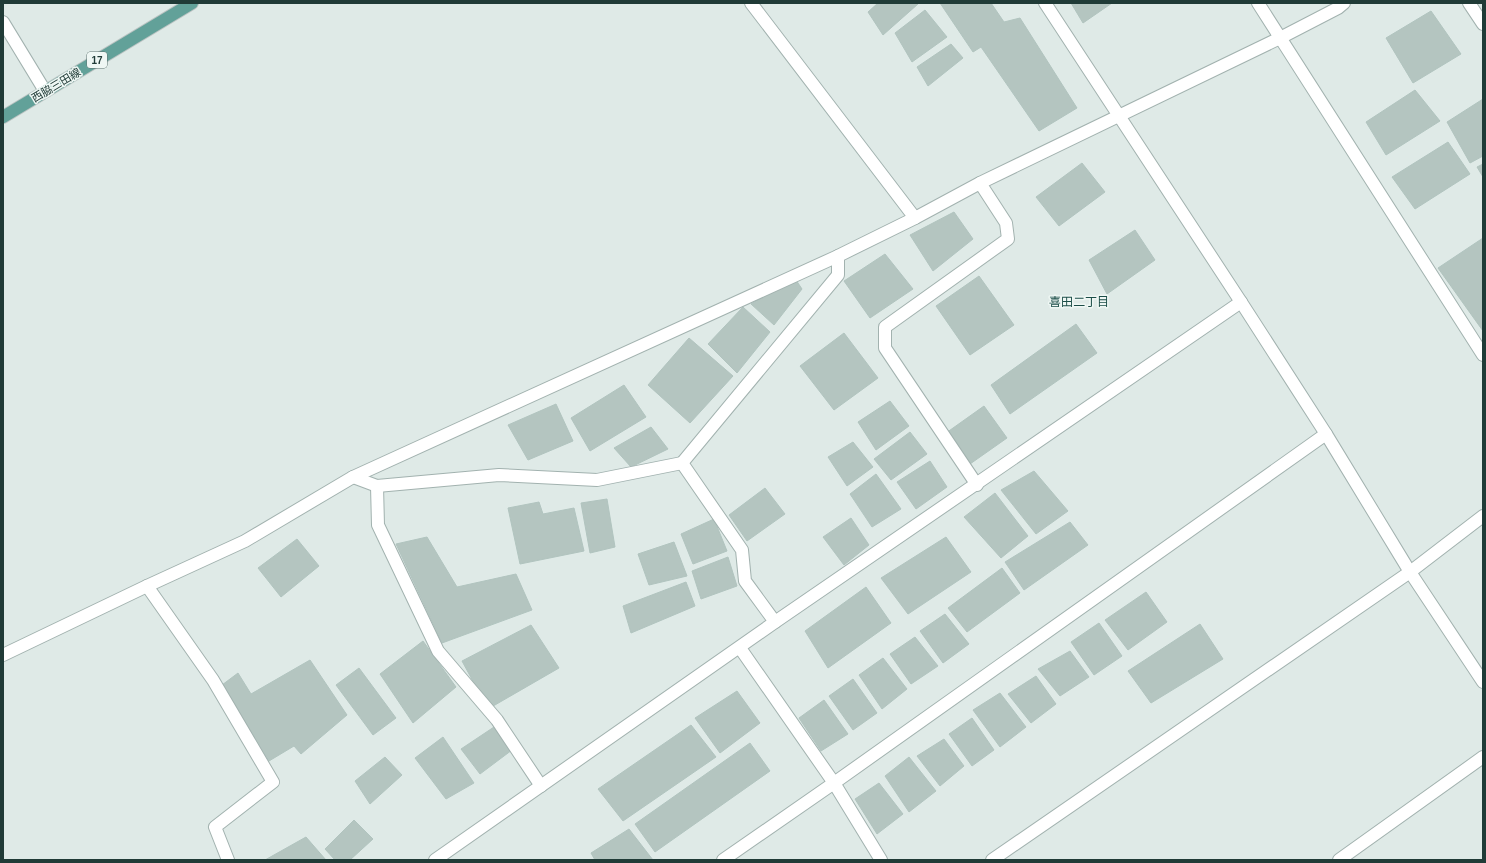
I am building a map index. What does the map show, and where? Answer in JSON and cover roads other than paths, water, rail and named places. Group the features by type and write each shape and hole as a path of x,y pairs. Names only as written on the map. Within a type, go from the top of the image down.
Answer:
{"main road":[{"name":"西脇三田線","path":"3,118 45,91 192,3"}],"street":[{"path":"751,3 915,218"},
{"path":"1046,3 1326,434 1410,572 1483,682"},
{"path":"1258,3 1483,355"},
{"path":"3,655 245,541 353,477 838,256 915,218 980,183 1280,38 1338,8 1344,3"},
{"path":"1469,3 1483,24"},
{"path":"3,22 45,91"},
{"path":"977,485 885,348 885,327 1008,239 1006,223 980,183"},
{"path":"353,477 377,486 499,475 597,480 682,463 838,274 838,256"},
{"path":"435,860 740,648 775,622 977,485 1241,302"},
{"path":"723,860 1326,434"},
{"path":"682,463 742,550 745,581 775,622"},
{"path":"377,486 378,526 438,651 497,720 541,786"},
{"path":"992,860 1410,572 1483,516"},
{"path":"147,586 213,680 273,782 215,827 228,860"},
{"path":"740,648 834,783 881,860"},
{"path":"1339,860 1483,757"}],"district":[{"name":"喜田二丁目","path":"1079,302"}]}
